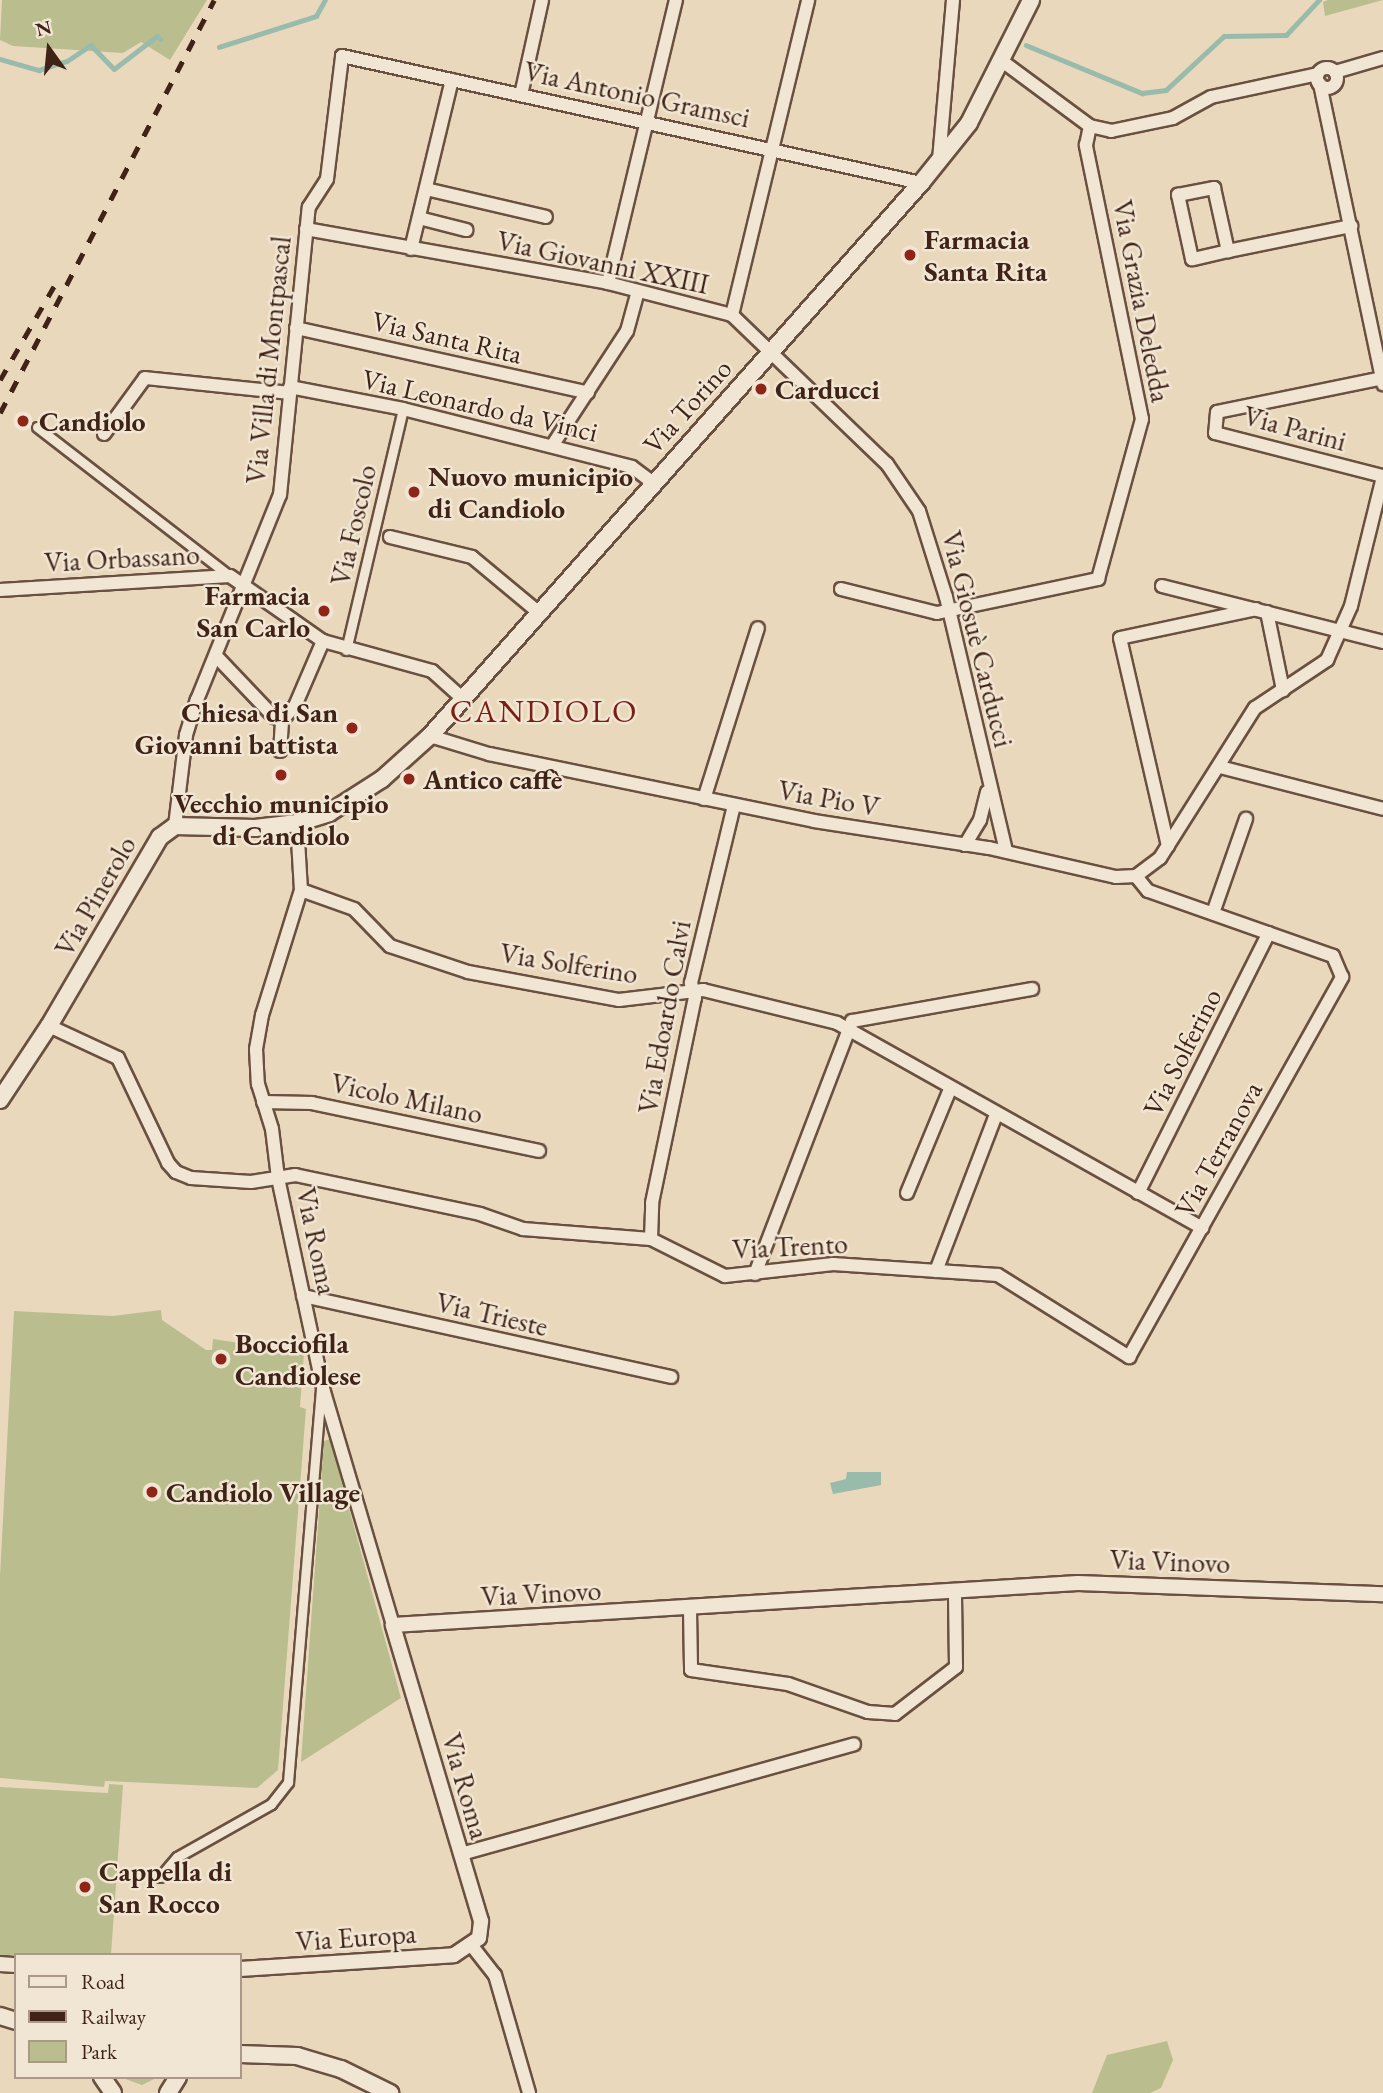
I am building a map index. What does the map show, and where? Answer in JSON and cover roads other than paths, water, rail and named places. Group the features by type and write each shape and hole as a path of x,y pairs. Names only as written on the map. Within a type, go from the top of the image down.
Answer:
{"main road":[{"name":"Via Torino","path":"297,823 358,796 430,736 537,611 921,183 969,123 1031,0"},
{"name":"Via Pinerolo","path":"0,1100 49,1026 154,846 175,826 255,828 297,823"},
{"path":"242,2055 297,2056 341,2069 390,2093"}],"street":[{"path":"520,95 542,0"},
{"path":"608,283 676,0"},
{"path":"732,315 808,0"},
{"path":"939,160 953,0"},
{"name":"Via Antonio Gramsci","path":"342,55 773,148 921,183"},
{"name":"Via Villa di Montpascal","path":"175,826 186,735 280,495 309,207 327,179 342,55"},
{"path":"1002,61 1090,126 1111,131 1163,120 1211,97 1323,82 1335,72 1383,58"},
{"path":"411,249 452,80"},
{"path":"1323,82 1325,112 1383,381"},
{"name":"Via Grazia Deledda","path":"841,589 950,612 1098,579 1142,419 1086,145 1090,126"},
{"name":"Via Giovanni XXIII","path":"426,188 546,217"},
{"path":"1228,251 1214,188 1178,195 1192,259 1350,226"},
{"name":"Via Giovanni XXIII","path":"419,218 466,230"},
{"name":"Via Giovanni XXIII","path":"306,229 608,283 732,315 770,353"},
{"path":"552,446 627,331 638,291"},
{"name":"Via Santa Rita","path":"296,328 588,393"},
{"name":"Via Giosuè Carducci","path":"770,353 799,376 906,489 926,528 950,612 988,788 1006,851"},
{"name":"Via Leonardo da Vinci","path":"104,434 145,378 289,390 403,409 552,446 632,467 653,483"},
{"name":"Via Parini","path":"1383,381 1217,412 1215,433 1383,477"},
{"name":"Via Foscolo","path":"346,650 403,409"},
{"path":"37,427 230,576"},
{"path":"1269,933 1148,891 1136,876 1149,871 1168,846 1255,708 1320,668 1342,631 1383,477"},
{"path":"375,534 472,557 537,611"},
{"name":"Via Orbassano","path":"0,590 230,576 246,583 323,641 346,650 432,671 462,698"},
{"path":"1162,586 1383,642"},
{"path":"1261,611 1283,690"},
{"path":"1168,846 1120,638 1261,611"},
{"path":"704,799 758,628"},
{"path":"280,751 282,720 295,706 323,641"},
{"path":"216,656 274,717 282,720"},
{"name":"Via Pio V","path":"430,736 489,754 734,805 1006,851 1116,877 1136,876"},
{"path":"1220,766 1383,809"},
{"name":"Via Giosuè Carducci","path":"965,845 980,820 988,788"},
{"name":"Via Edoardo Calvi","path":"651,1238 652,1203 693,991 691,983 734,805"},
{"path":"1213,913 1246,819"},
{"name":"Via Roma","path":"297,823 301,890 256,1049 263,1102 321,1378 481,1921 482,1932 472,1946"},
{"name":"Via Solferino","path":"301,890 363,915 390,946 468,972 619,1000 693,991 749,999 849,1029 996,1115 1202,1228"},
{"name":"Via Solferino","path":"1138,1194 1269,933"},
{"name":"Via Terranova","path":"1129,1357 1341,983 1339,964 1329,954 1269,933"},
{"path":"755,1274 852,1021 1032,989"},
{"name":"Via Trento","path":"49,1026 118,1058 176,1172 209,1180 295,1175 480,1214 523,1228 651,1238 705,1269 724,1276 833,1264 998,1275 1129,1357"},
{"path":"907,1193 950,1089"},
{"name":"Vicolo Milano","path":"263,1102 312,1103 539,1151"},
{"path":"936,1271 996,1115"},
{"name":"Via Trieste","path":"303,1296 671,1377"},
{"path":"160,1877 177,1857 271,1804 288,1782 321,1378"},
{"name":"Via Vinovo","path":"393,1625 690,1610 1104,1583 1383,1594"},
{"path":"690,1610 691,1670 788,1684 868,1712 895,1714 956,1667 955,1594"},
{"path":"461,1854 854,1744"},
{"path":"472,1946 495,1975 529,2093"},
{"name":"Via Europa","path":"242,1969 454,1955 472,1946"}],"waterway":[{"path":"219,47 316,16 325,0"},
{"path":"1026,45 1142,93 1166,90 1224,36 1286,35 1319,0"},
{"path":"0,59 39,70 67,61 91,45 114,69 157,36 161,39"}],"railway":[{"path":"0,413 214,0"},
{"path":"0,380 54,286"}],"place":[{"name":"Farmacia Santa Rita","path":"910,255"},
{"name":"Carducci","path":"761,389"},
{"name":"Candiolo","path":"23,421"},
{"name":"Nuovo municipio di Candiolo","path":"414,492"},
{"name":"Farmacia San Carlo","path":"324,611"},
{"name":"Chiesa di San Giovanni battista","path":"352,728"},
{"name":"Vecchio municipio di Candiolo","path":"281,775"},
{"name":"Antico caffè","path":"409,779"},
{"name":"Bocciofila Candiolese","path":"221,1359"},
{"name":"Candiolo Village","path":"152,1492"},
{"name":"Cappella di San Rocco","path":"85,1887"}],"district":[{"name":"CANDIOLO","path":"544,711"}]}
